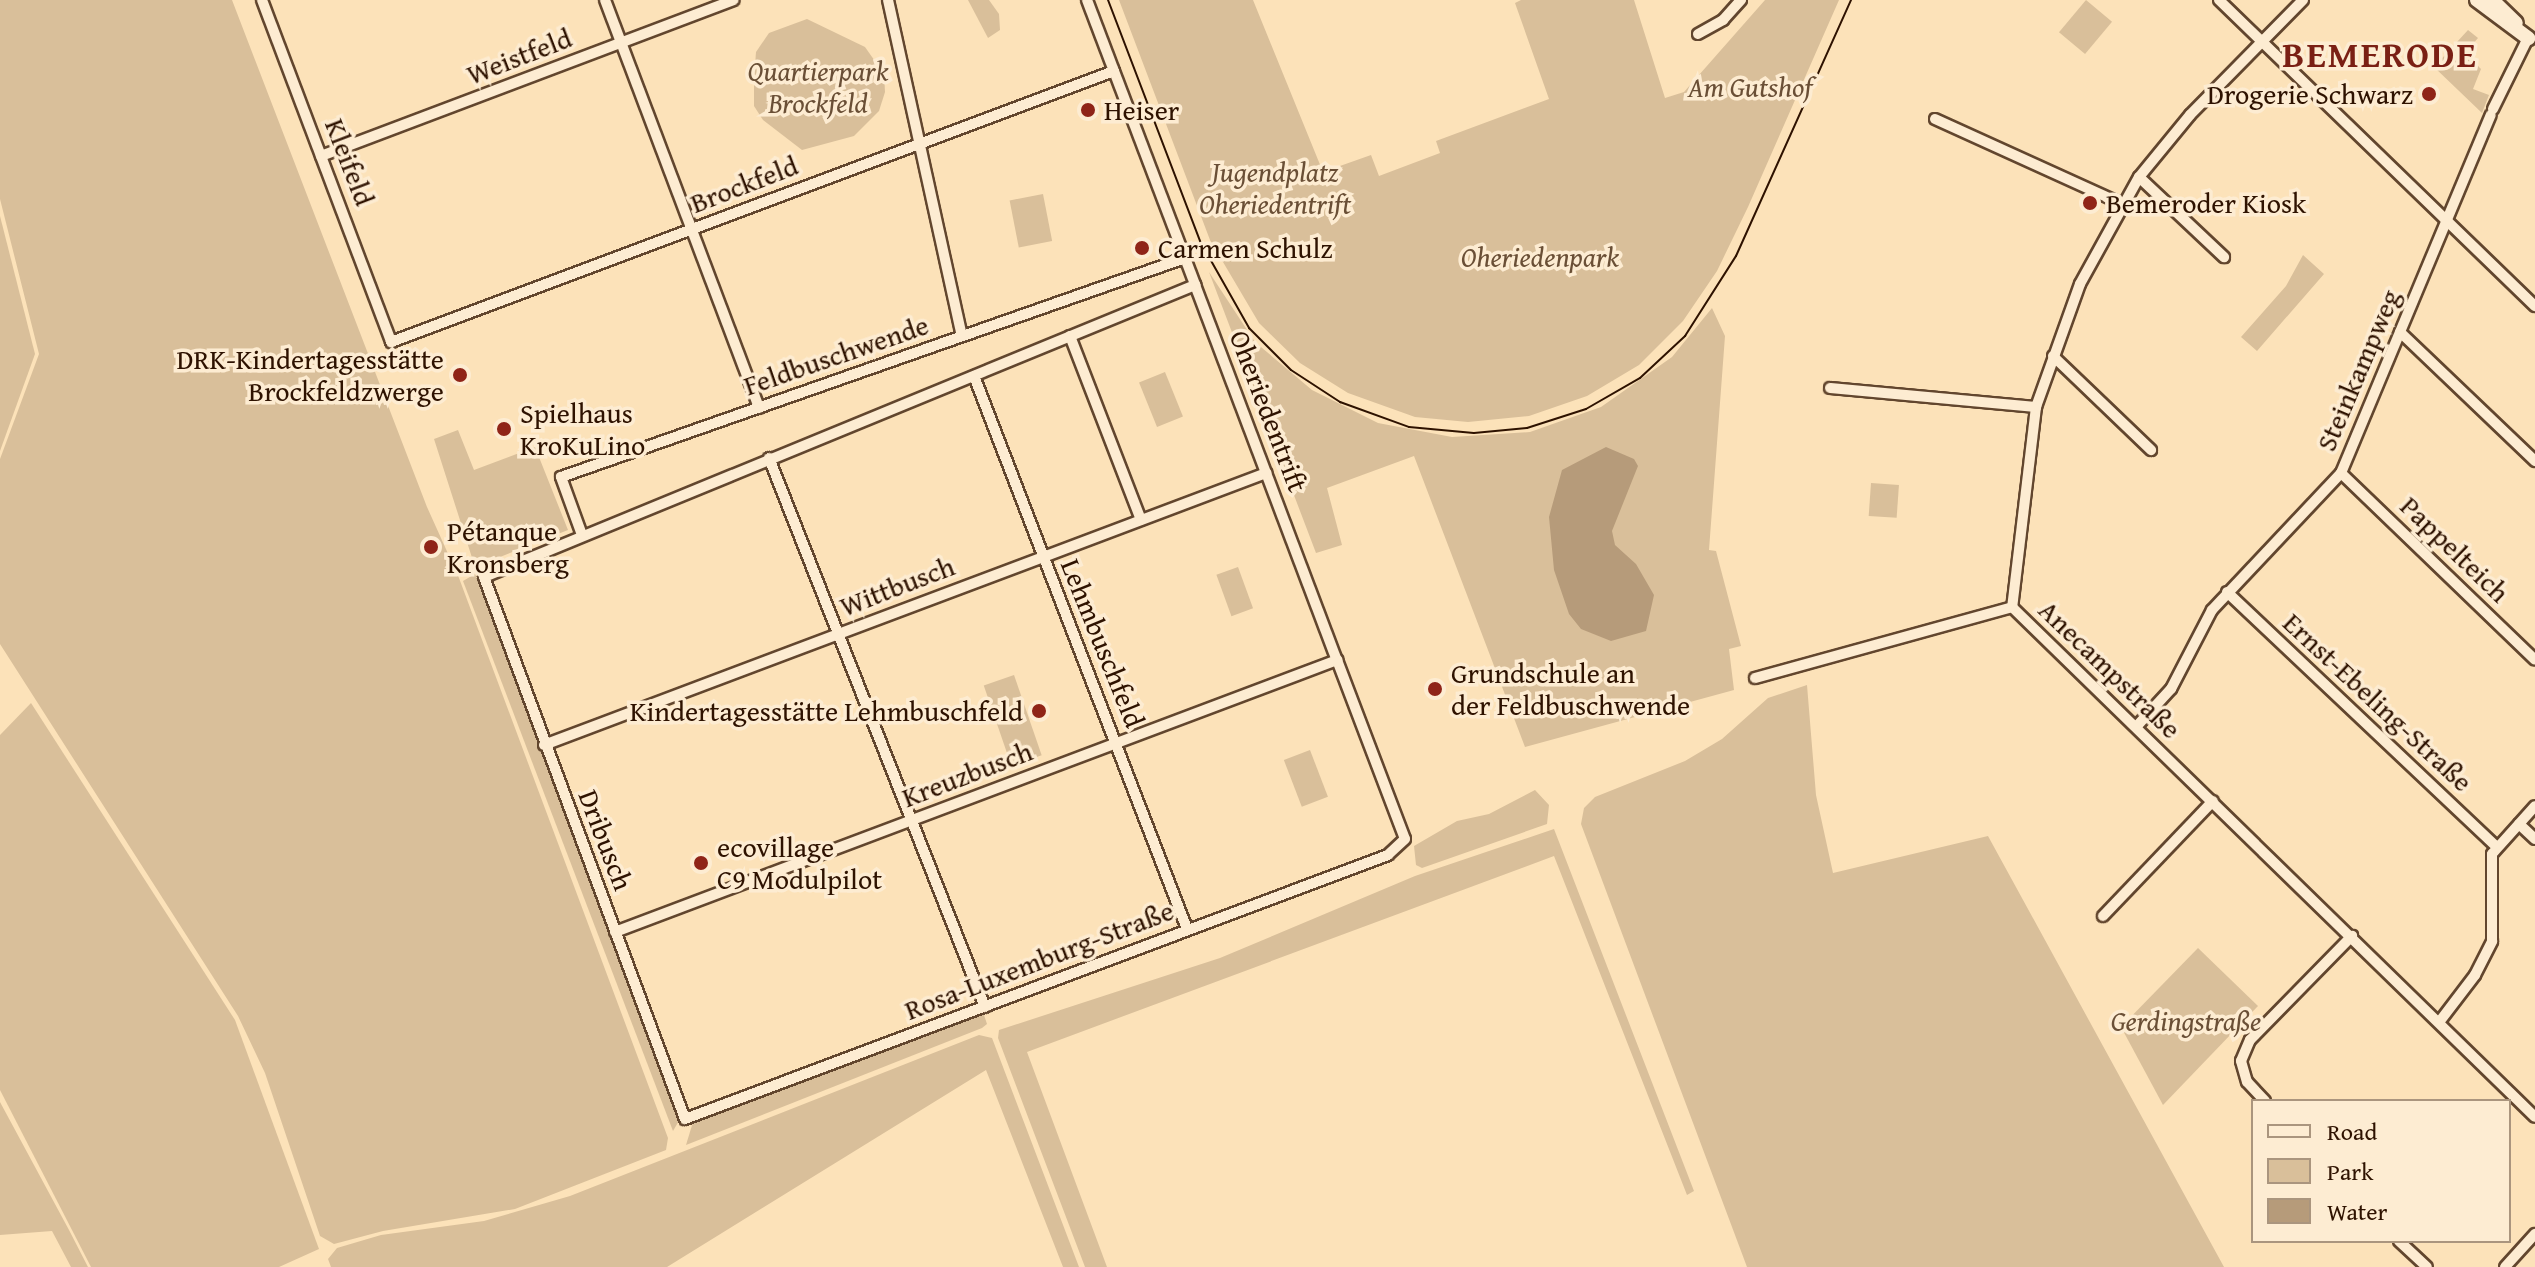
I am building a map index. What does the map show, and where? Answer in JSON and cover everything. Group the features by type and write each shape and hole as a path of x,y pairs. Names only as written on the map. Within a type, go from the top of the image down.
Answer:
{"main road":[{"path":"2477,0 2532,41"},
{"path":"2492,0 2532,41"}],"street":[{"name":"Kleifeld","path":"262,0 391,342"},
{"path":"605,0 759,408"},
{"name":"Weistfeld","path":"321,156 734,0"},
{"path":"888,0 962,336"},
{"name":"Oheriedentrift","path":"1087,0 1405,839"},
{"path":"1698,34 1723,20 1741,0"},
{"path":"2219,0 2535,306"},
{"name":"Anecampstraße","path":"2303,0 2190,115 2139,177 2080,284 2036,407 2012,607 2440,1021 2535,1117"},
{"name":"Steinkampweg","path":"2136,727 2171,689 2212,610 2341,473 2492,112 2532,41"},
{"name":"Brockfeld","path":"391,342 1114,71"},
{"path":"1935,119 2122,204"},
{"path":"2139,177 2224,257"},
{"name":"Feldbuschwende","path":"582,535 561,477 1185,258"},
{"path":"582,535 1195,285"},
{"path":"2400,332 2535,461"},
{"path":"1070,336 1141,520"},
{"path":"2053,356 2151,450"},
{"name":"Lehmbuschfeld","path":"974,376 1187,929"},
{"path":"1830,388 2036,407"},
{"path":"769,458 836,635 845,646 985,1007"},
{"name":"Wittbusch","path":"544,745 1266,473"},
{"name":"Pappelteich","path":"2341,473 2535,660"},
{"name":"Dribusch","path":"582,535 484,577 685,1119"},
{"name":"Ernst-Ebeling-Straße","path":"2227,592 2496,846"},
{"path":"1755,678 2012,607"},
{"name":"Kreuzbusch","path":"615,932 1337,660"},
{"path":"2103,916 2213,801"},
{"path":"2440,1021 2475,975 2492,941 2492,854 2535,806"},
{"path":"2519,824 2535,839"},
{"name":"Rosa-Luxemburg-Straße","path":"685,1119 1388,855 1405,839"},
{"path":"2263,1099 2247,1082 2241,1061 2250,1040 2352,936"},
{"path":"2505,1267 2535,1234"},
{"path":"2401,1243 2427,1267"}],"green space":[{"path":"0,0 232,0 427,507 459,578 668,1138 666,1150 515,1209 383,1231 334,1244 320,1236 265,1073 238,1016 0,644 0,459 39,354 0,199"},
{"path":"968,0 989,0 999,14 1000,30 988,38"},
{"name":"Oheriedenpark","path":"1119,0 1253,0 1323,172 1371,155 1379,176 1440,153 1436,141 1549,99 1515,3 1521,0 1634,0 1665,98 1684,92 1765,0 1839,0 1717,271 1683,321 1639,365 1587,396 1529,416 1468,422 1415,417 1348,393 1300,363 1259,323 1210,240"},
{"path":"2086,0 2112,22 2085,54 2059,32"},
{"name":"Quartierpark Brockfeld","path":"807,19 865,47 884,74 885,92 879,111 854,136 802,150 763,120 754,106 754,79 756,52 769,33"},
{"path":"2468,30 2478,38 2465,53 2481,69 2473,89 2489,95 2482,113 2434,67"},
{"path":"1043,194 1052,241 1019,248 1010,200"},
{"path":"0,216 35,354 0,451"},
{"path":"2303,255 2324,274 2257,351 2241,337 2286,286"},
{"path":"1209,272 1255,342 1312,390 1378,423 1452,437 1530,432 1601,407 1672,357 1712,308 1725,336 1709,550 1716,551 1741,646 1729,649 1734,690 1525,747 1414,456 1327,488 1342,545 1316,553"},
{"path":"1165,372 1183,417 1157,427 1139,382"},
{"path":"458,430 474,470 535,447 568,530 475,567 434,439"},
{"path":"1871,483 1899,485 1897,518 1869,516"},
{"path":"1238,567 1253,608 1231,616 1216,575"},
{"path":"475,574 680,1119 673,1131 463,581"},
{"path":"1014,675 1042,755 1011,766 984,685"},
{"path":"1807,685 1816,795 1833,873 1988,836 2224,1267 1747,1267 1581,824 1584,808 1595,797 1685,761 1722,739 1768,698"},
{"path":"31,703 235,1020 319,1249 279,1267 91,1267 0,1090 0,735"},
{"path":"1310,750 1328,797 1302,807 1284,760"},
{"path":"1535,790 1549,805 1547,824 1422,868 1416,865 1414,846 1457,821 1489,814"},
{"path":"1554,829 1694,1191 1687,1195 1554,856 1027,1052 1107,1267 1085,1267 998,1038 999,1030 1220,958 1415,876"},
{"name":"Gerdingstraße","path":"2198,948 2258,1006 2163,1105 2121,1027"},
{"path":"983,1012 987,1024 982,1028 686,1145 693,1122"},
{"path":"979,1035 992,1038 1079,1267 1063,1267 986,1070 667,1267 331,1267 328,1259 337,1248 381,1235 484,1221 570,1196"},
{"path":"0,1102 88,1267 71,1267 52,1231 0,1235"}],"water":[{"path":"1606,447 1634,459 1638,466 1612,531 1615,545 1636,564 1654,595 1646,631 1611,641 1581,629 1569,614 1554,570 1549,517 1562,470"}],"tram line":[{"path":"1108,0 1201,243 1249,328 1291,370 1340,402 1409,427 1474,433 1527,428 1586,409 1640,378 1685,336 1736,256 1851,0"}],"place":[{"name":"Drogerie Schwarz","path":"2429,94"},
{"name":"Heiser","path":"1088,110"},
{"name":"Bemeroder Kiosk","path":"2090,203"},
{"name":"Carmen Schulz","path":"1142,248"},
{"name":"DRK-Kindertagesstätte Brockfeldzwerge","path":"460,375"},
{"name":"Spielhaus KroKuLino","path":"504,429"},
{"name":"Pétanque Kronsberg","path":"431,547"},
{"name":"Grundschule an der Feldbuschwende","path":"1435,689"},
{"name":"Kindertagesstätte Lehmbuschfeld","path":"1039,711"},
{"name":"ecovillage C9 Modulpilot","path":"701,863"}],"district":[{"name":"BEMERODE","path":"2380,54"}],"park label":[{"name":"Am Gutshof","path":"1750,87"},
{"name":"Jugendplatz Oheriedentrift","path":"1275,188"}]}
